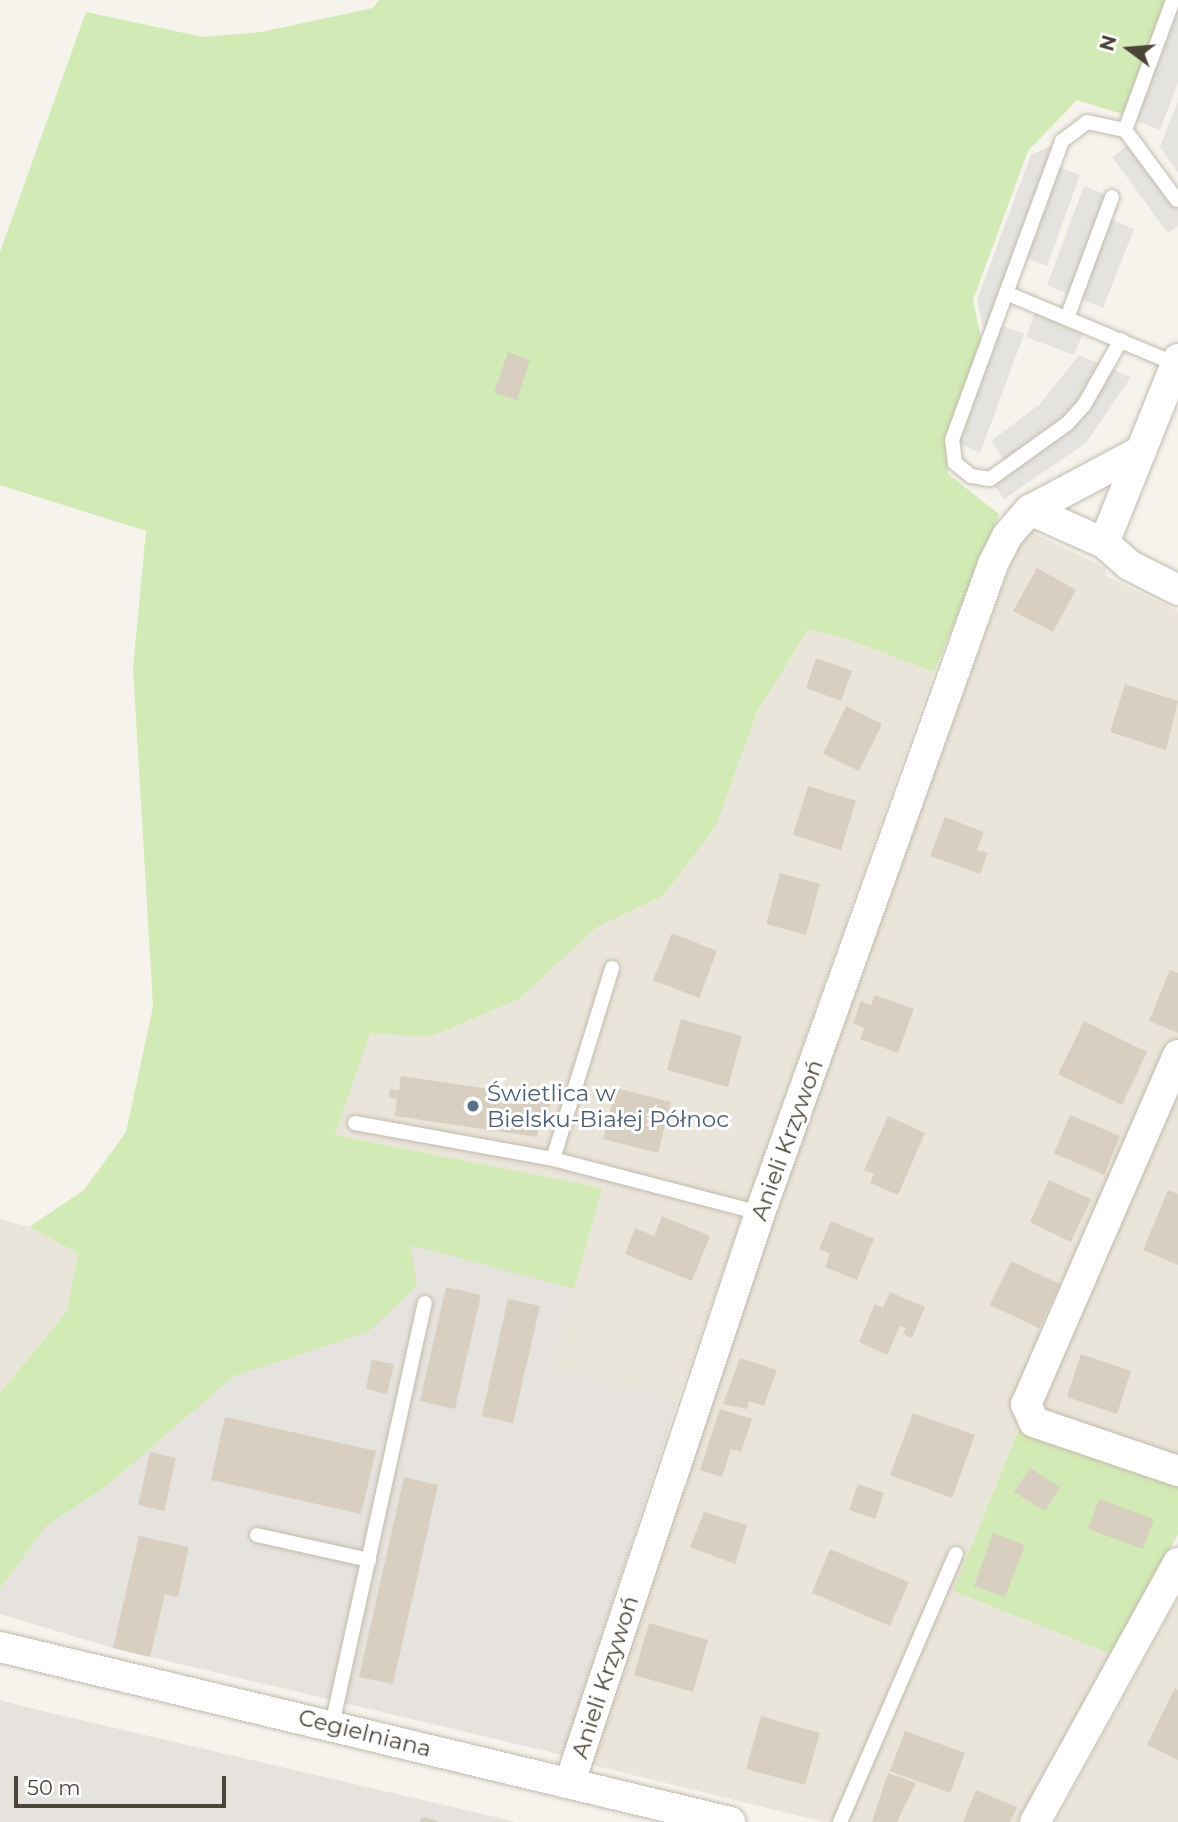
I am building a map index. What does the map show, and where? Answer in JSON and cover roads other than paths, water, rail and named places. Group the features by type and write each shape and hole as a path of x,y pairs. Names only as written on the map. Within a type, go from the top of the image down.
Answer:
{"street":[{"path":"1104,543 1177,362"},
{"name":"Anieli Krzywoń","path":"570,1782 760,1213 993,564 1007,536 1030,510 1141,451"},
{"path":"1030,510 1104,543 1129,565 1178,590"},
{"path":"1178,1055 1026,1404 1034,1422 1178,1471"},
{"path":"1035,1822 1178,1563"},
{"name":"Cegielniana","path":"0,1647 730,1822"}],"lane":[{"path":"1125,130 1174,0"},
{"path":"1121,341 1084,405 1068,424 990,479 971,476 955,463 952,440 1062,141 1087,122 1125,130 1177,200"},
{"path":"1067,318 1112,197"},
{"path":"1006,293 1177,362"},
{"path":"553,1159 612,968"},
{"path":"355,1123 553,1159 760,1213"},
{"path":"332,1725 425,1303"},
{"path":"257,1535 369,1560"},
{"path":"840,1822 956,1554"}],"place":[{"name":"Świetlica w Bielsku-Białej Północ","path":"473,1106"}]}
